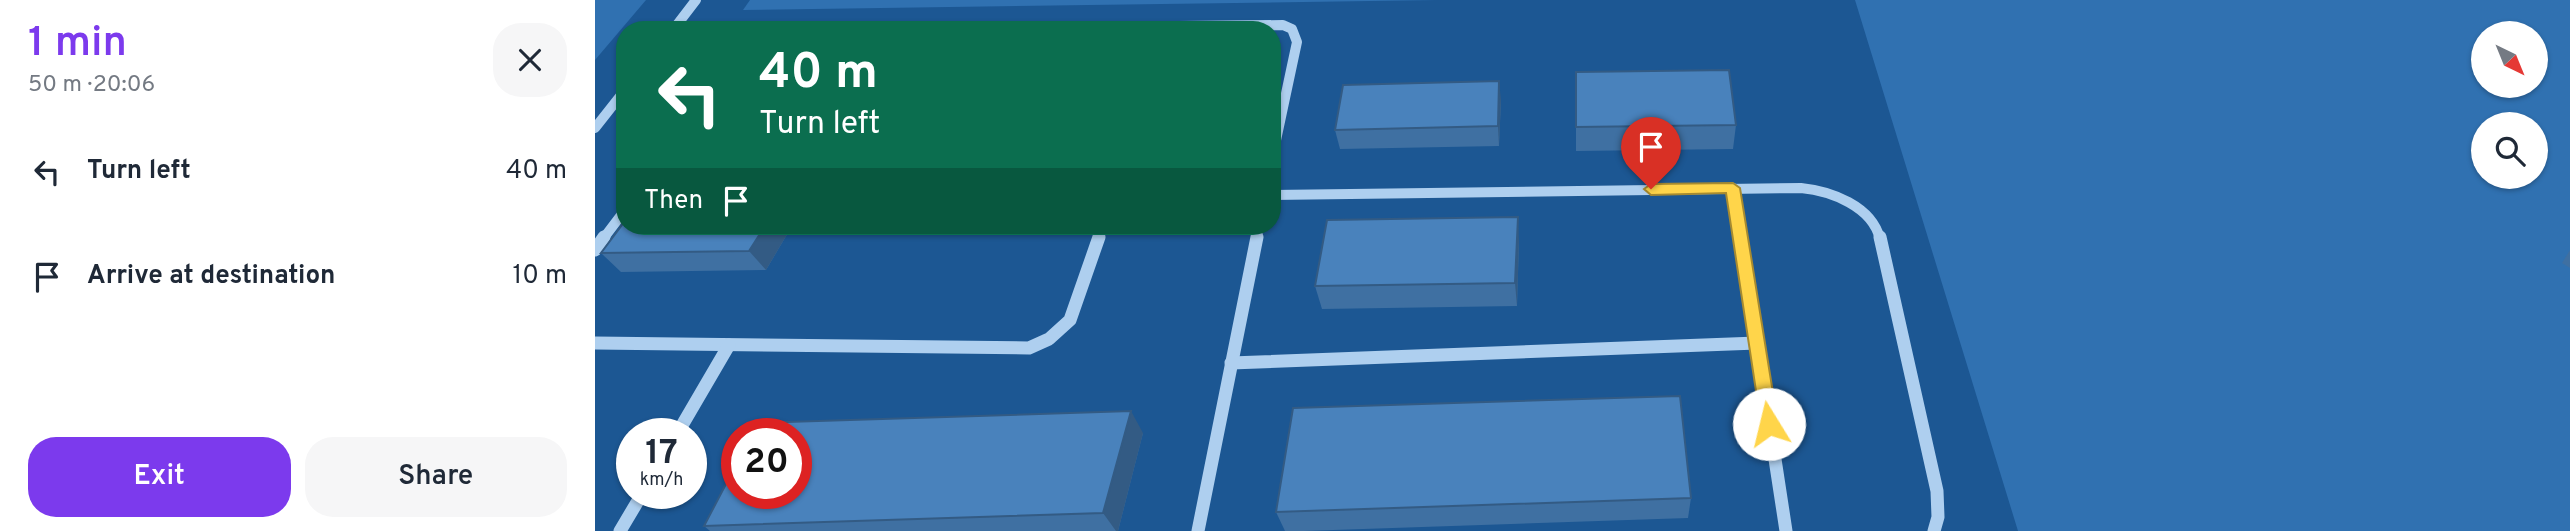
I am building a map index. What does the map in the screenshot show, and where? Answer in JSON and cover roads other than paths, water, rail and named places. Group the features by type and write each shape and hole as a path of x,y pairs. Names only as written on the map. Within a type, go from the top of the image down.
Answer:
{"street":[{"path":"680,21 696,0"},
{"path":"1281,25 1292,29 1297,42 1281,117"},
{"path":"595,128 616,101"},
{"path":"1733,188 1786,531"},
{"path":"1281,195 1810,188 1830,193 1862,209 1879,234 1937,491 1938,517 1934,531"},
{"path":"595,250 616,223"},
{"path":"595,343 1029,348 1049,339 1070,320 1100,235"},
{"path":"1198,531 1257,235"},
{"path":"1231,363 1757,343"},
{"path":"686,418 729,345"},
{"path":"620,531 633,509"}]}
